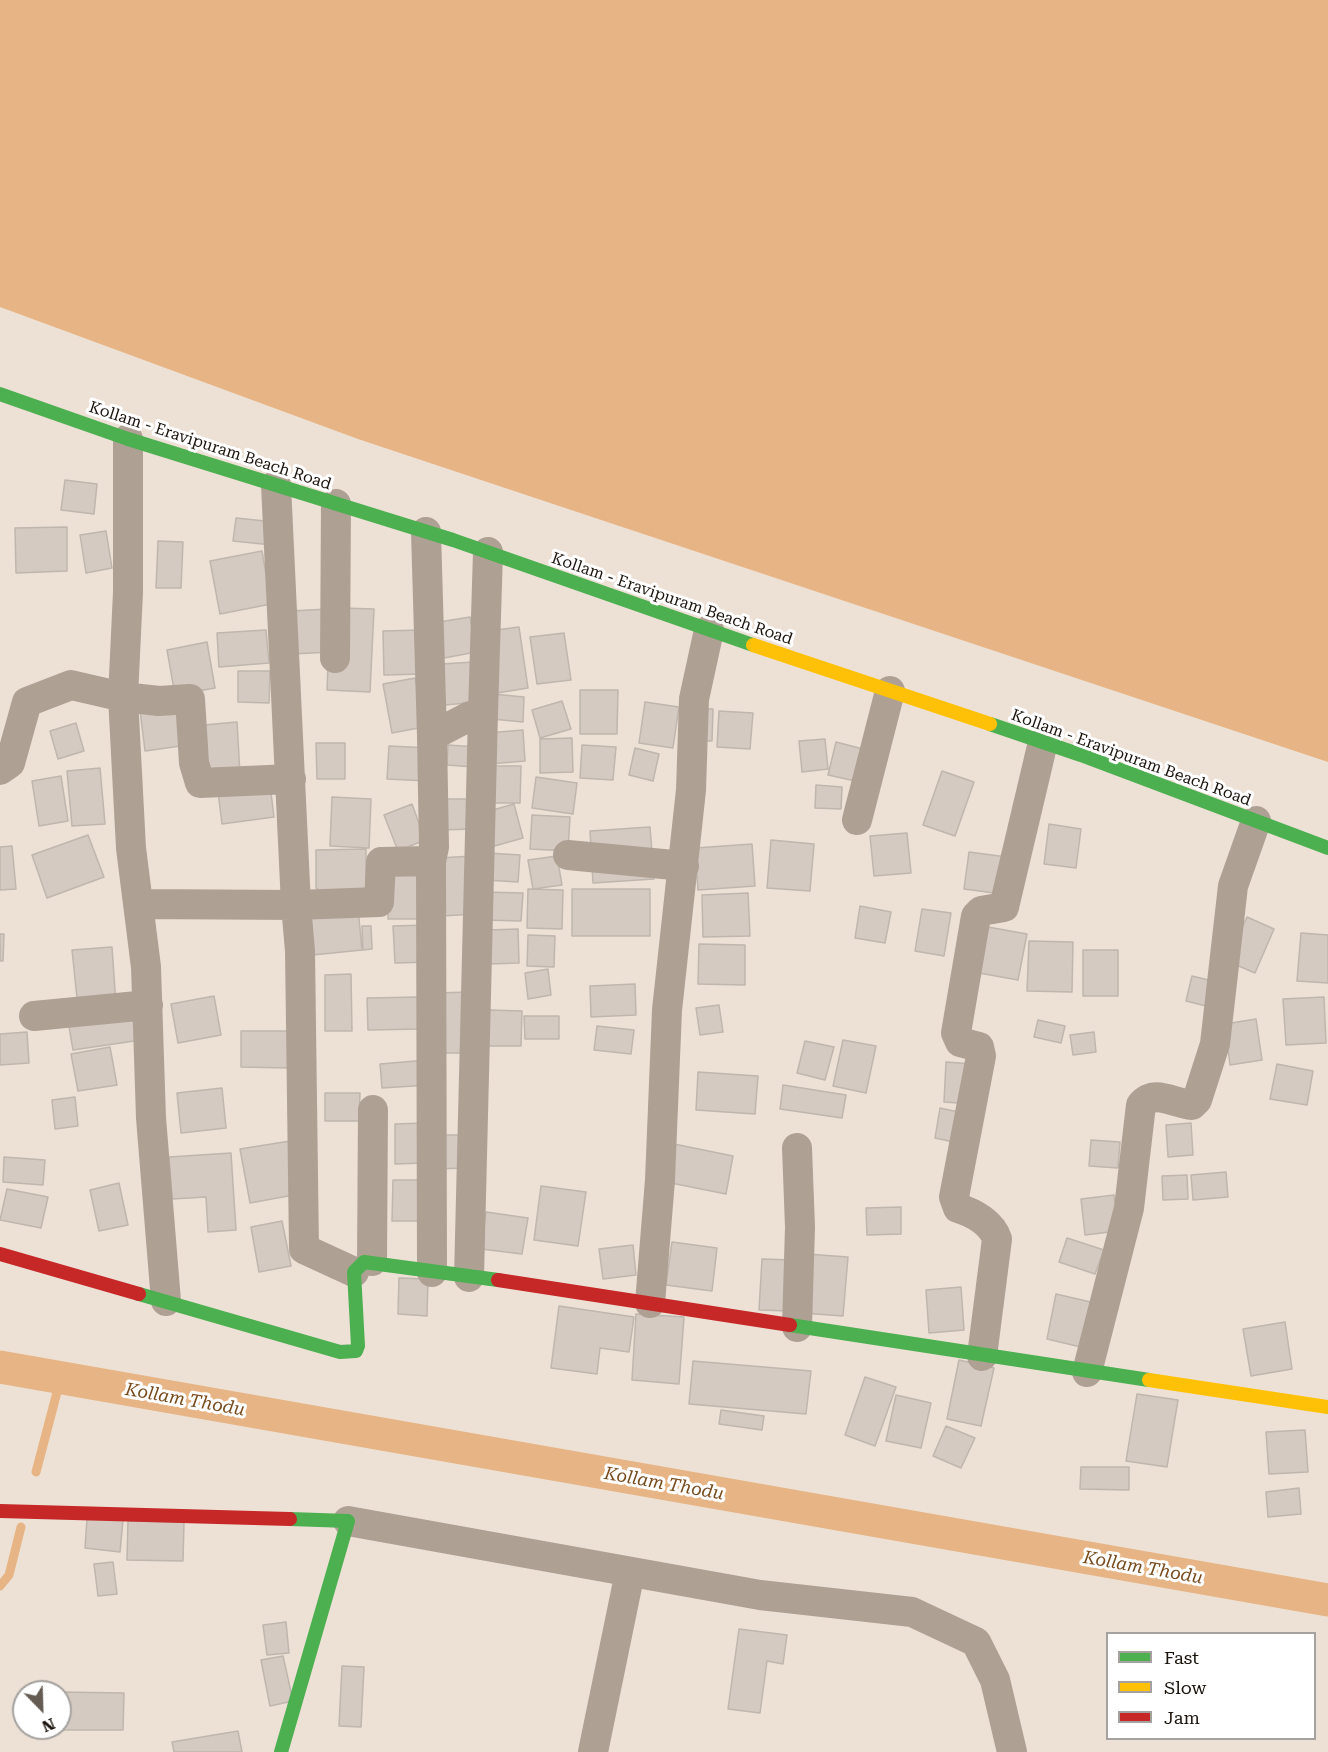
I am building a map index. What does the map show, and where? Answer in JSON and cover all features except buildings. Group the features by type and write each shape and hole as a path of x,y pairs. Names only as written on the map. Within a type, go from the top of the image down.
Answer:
{"street":[{"name":"Kollam - Eravipuram Beach Road","path":"0,394 128,439 488,552 709,630 1042,742 1328,848"},
{"path":"128,439 128,592 123,697 131,848 139,904 148,1005 151,1118 166,1301"},
{"path":"276,485 300,951 304,1249 363,1267 432,1272 650,1303 982,1356 1328,1407"},
{"path":"334,658 336,504"},
{"path":"426,532 434,847 431,861 432,1272"},
{"path":"469,1277 488,552"},
{"path":"650,1303 660,1180 667,1010 691,790 694,699 709,630"},
{"path":"0,770 9,764 27,702 71,685 123,697 159,701 190,699 194,763 200,783 291,779"},
{"path":"857,820 890,691"},
{"path":"432,736 470,716 483,713"},
{"path":"982,1356 997,1239 994,1229 987,1222 958,1208 954,1197 981,1056 979,1047 960,1042 956,1033 976,916 981,911 1004,907 1042,742"},
{"path":"1088,1371 1129,1208 1142,1105 1147,1098 1155,1095 1182,1105 1192,1105 1197,1100 1215,1044 1233,886 1256,821"},
{"path":"568,855 684,866"},
{"path":"139,904 296,905 379,902 381,862 431,861"},
{"path":"33,1016 148,1005"},
{"path":"0,1254 340,1352 356,1351 373,1110"},
{"path":"797,1148 800,1227 797,1327"},
{"path":"0,1511 348,1521 760,1595 912,1612 976,1642 995,1680 1012,1752"},
{"path":"281,1752 348,1521"},
{"path":"593,1752 630,1572"}],"shaded area":[{"path":"0,0 1328,0 1328,762 358,439 0,307"}],"waterway":[{"name":"Kollam Thodu","path":"0,1367 1328,1600"},
{"path":"36,1472 61,1377"},
{"path":"0,1586 9,1575 21,1527"}],"traffic: fast":[{"path":"0,394 128,439 453,540 753,645"},
{"path":"990,724 1081,755 1328,848"},
{"path":"139,1294 340,1352 356,1351 358,1346 354,1272 364,1262 498,1280"},
{"path":"790,1325 1149,1380"},
{"path":"281,1752 348,1521 290,1519"}],"traffic: slow":[{"path":"753,645 990,724"},
{"path":"1149,1380 1328,1407"}],"traffic: jam":[{"path":"0,1254 139,1294"},
{"path":"498,1280 790,1325"},
{"path":"0,1511 290,1519"}]}
